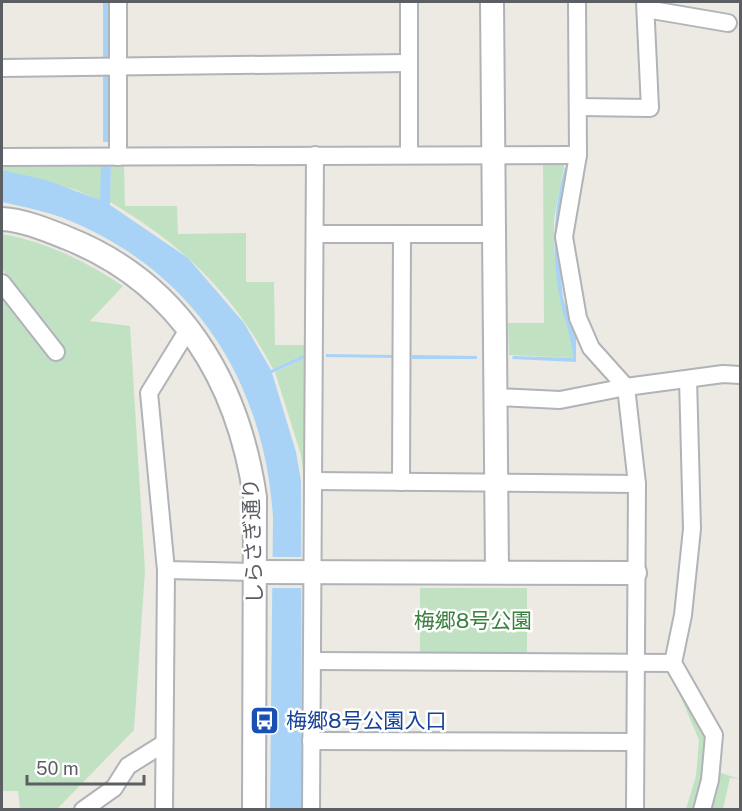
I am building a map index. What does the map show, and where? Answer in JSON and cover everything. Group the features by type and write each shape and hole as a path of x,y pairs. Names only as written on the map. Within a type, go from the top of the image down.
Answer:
{"street":[{"path":"118,2 118,157"},
{"path":"409,2 409,155"},
{"path":"492,2 497,572"},
{"path":"577,2 578,155 564,237 579,318 591,348 626,387 637,484 635,810"},
{"path":"579,107 650,108 645,5 728,23"},
{"path":"2,68 408,63"},
{"path":"311,810 312,661 307,572 313,482 315,155"},
{"path":"2,157 578,155"},
{"name":"しらさぎ通り","path":"2,219 56,234 99,251 141,281 189,328 217,369 236,413 249,456 262,572 254,810"},
{"path":"316,234 494,234"},
{"path":"401,482 402,235"},
{"path":"2,283 56,352"},
{"path":"164,810 166,570 149,393 189,328"},
{"path":"495,398 561,400 688,378 741,375"},
{"path":"688,378 692,529 683,615 673,663 714,735 710,780 702,810"},
{"path":"313,482 637,484"},
{"path":"166,570 635,573"},
{"path":"312,661 673,663"},
{"path":"311,741 635,742"},
{"path":"86,808 114,788 128,766 163,744"}],"green space":[{"path":"543,161 565,161 554,219 554,249 560,299 572,339 573,358 509,355 508,323 544,323"},
{"path":"111,164 124,164 125,206 177,206 178,234 246,233 246,282 274,282 275,345 307,345 307,353 273,369 241,317 204,273 161,236 110,202"},
{"path":"2,165 101,165 101,201 76,190 2,170"},
{"path":"2,234 50,247 95,268 123,286 90,321 130,326 145,571 134,730 57,809 20,809 18,791 2,791 2,283 27,301 2,269"},
{"path":"307,357 305,488 301,455 275,372"},
{"name":"梅郷8号公園","path":"420,588 527,588 527,654 420,654"},
{"path":"671,674 707,738 704,777 695,809 686,809 696,776 699,740"},
{"path":"718,772 740,779 730,778 723,809 710,810"}],"water":[{"path":"103,2 111,2 111,142 103,142"},
{"path":"101,166 111,166 110,205 188,258 244,323 271,370 305,354 305,358 272,373 296,452 301,481 302,809 270,809 273,517 267,468 255,421 238,377 215,337 186,301 152,269 113,242 68,220 2,202 2,170 46,180 100,200"},
{"path":"565,167 568,169 558,219 558,249 563,298 576,338 576,362 512,359 513,356 573,358 557,282 554,250 558,200"},
{"path":"326,354 392,355 392,358 326,357"},
{"path":"412,355 477,356 477,359 412,359"}],"pier":[{"path":"272,557 302,557 302,588 272,588"}],"place":[{"name":"梅郷8号公園入口","path":"265,721"}]}
